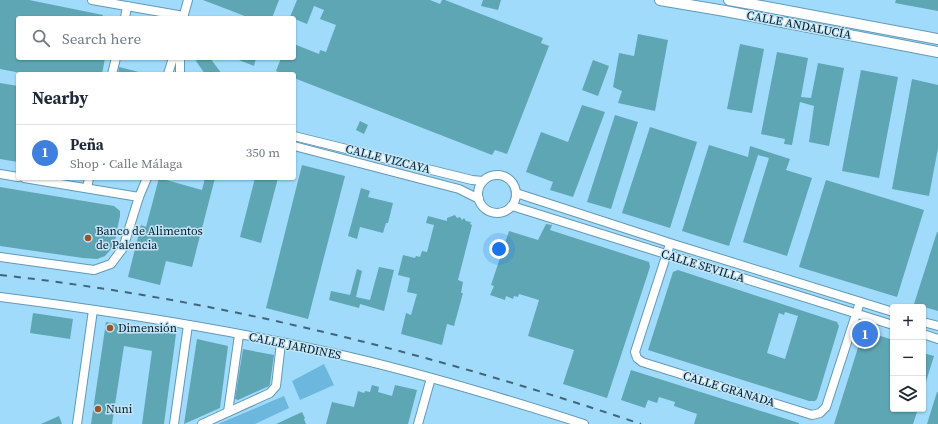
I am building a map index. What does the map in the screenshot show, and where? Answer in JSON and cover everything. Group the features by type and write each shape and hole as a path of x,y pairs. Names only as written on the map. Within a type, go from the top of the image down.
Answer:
{"main road":[{"name":"CALLE ANDALUCÍA","path":"660,0 726,11 938,52"},
{"name":"CALLE ANDALUCÍA","path":"729,0 938,39"}],"street":[{"path":"92,0 178,16"},
{"path":"183,16 188,0"},
{"path":"125,16 127,6"},
{"path":"112,72 116,60"},
{"path":"169,72 172,60"},
{"path":"180,60 180,72"},
{"name":"CALLE VIZCAYA","path":"296,136 472,180 483,181"},
{"name":"CALLE VIZCAYA","path":"296,147 459,189 479,199"},
{"path":"354,162 359,152"},
{"path":"0,174 16,177"},
{"path":"493,176 505,177 514,184 516,193 515,202 512,206 500,213 492,213 483,208 479,199 479,189 483,181 493,176"},
{"path":"37,180 140,194"},
{"path":"87,188 89,180"},
{"path":"140,194 142,180"},
{"path":"0,257 94,270 111,264 123,248 140,194 146,180"},
{"name":"CALLE SEVILLA","path":"516,193 670,244 890,311"},
{"name":"CALLE SEVILLA","path":"512,206 890,324"},
{"path":"666,255 670,244"},
{"name":"CALLE GRANADA","path":"666,255 635,352 637,358 642,362 812,415 820,413 826,406 856,313"},
{"name":"CALLE JARDINES","path":"0,297 188,325 328,352 431,378 546,411 584,424"},
{"path":"856,313 860,302"},
{"path":"77,424 93,310"},
{"path":"926,323 938,326"},
{"path":"174,424 188,325"},
{"path":"228,412 239,335"},
{"path":"926,335 938,339"},
{"path":"202,424 270,393 276,386 281,343"},
{"path":"418,424 431,378"}],"shaded area":[{"path":"324,364 334,385 300,400 292,381"},
{"path":"284,396 289,408 255,424 218,424"}],"building":[{"path":"0,0 29,0 103,15 16,16 16,60 105,60 102,72 16,72 0,69"},
{"path":"203,0 279,0 273,16 245,16"},
{"path":"297,0 430,0 440,4 442,0 445,0 543,38 541,43 549,46 507,154 495,150 492,155 296,79 296,72 276,71 280,60 296,60 296,45 319,54 320,50 326,52 336,25 320,19 324,10 314,6 307,24 296,19 296,16 290,16"},
{"path":"483,0 501,0 498,10 481,6"},
{"path":"896,0 938,0 938,11 895,3"},
{"path":"638,34 668,40 655,111 618,103 622,91 613,87 619,53 634,56"},
{"path":"740,44 764,49 752,113 727,109"},
{"path":"777,52 808,58 801,97 811,98 818,63 844,68 829,146 809,142 814,106 800,102 792,145 784,144 785,139 761,134"},
{"path":"212,60 220,72 204,72 196,61"},
{"path":"239,60 256,60 254,66"},
{"path":"593,60 609,66 598,96 582,90"},
{"path":"119,67 139,72 118,72"},
{"path":"861,70 898,77 879,178 842,171"},
{"path":"912,79 938,85 938,148 929,196 892,189"},
{"path":"0,83 16,86 16,162 0,159"},
{"path":"582,105 605,112 573,197 550,190 553,182 526,172 541,132 568,142"},
{"path":"615,115 638,122 611,209 587,202"},
{"path":"360,121 368,125 364,134 356,130"},
{"path":"650,127 697,142 670,228 622,213"},
{"path":"709,145 748,157 750,146 790,159 786,170 812,178 787,256 743,242 769,158 758,155 729,246 682,231"},
{"path":"302,165 345,176 308,319 266,308"},
{"path":"158,180 166,180 202,190 204,180 214,180 192,267 166,261 160,285 128,277 141,225 146,227"},
{"path":"254,180 277,180 261,243 240,237"},
{"path":"826,180 924,210 897,297 799,267"},
{"path":"0,187 114,206 120,211 120,216 117,234 112,248 105,256 97,259 0,246"},
{"path":"361,188 370,191 368,197 393,203 388,223 386,223 383,233 360,227 357,239 348,236"},
{"path":"455,215 457,218 460,217 462,220 464,218 466,221 471,222 470,224 472,225 458,280 463,282 461,293 463,293 454,326 447,324 442,345 401,334 406,313 411,315 417,294 407,292 410,278 398,275 403,255 415,258 416,256 420,257 422,251 427,252 434,225 426,223 428,216 447,221 447,218"},
{"path":"546,224 552,225 550,230 649,262 650,267 607,398 563,384 574,350 528,336 539,300 519,294 518,297 514,296 513,299 506,296 505,300 490,295 494,286 491,285 509,231 538,240"},
{"path":"938,232 938,311 926,308 926,304 914,304"},
{"path":"379,267 394,270 384,311 360,304 359,308 329,300 331,291 350,295 357,269 362,271 356,297 370,300"},
{"path":"678,270 837,322 839,326 817,399 815,401 809,401 648,350 673,272","holes":["785,312 798,316 785,359 767,353 779,313 784,315"]},
{"path":"33,313 73,319 70,339 30,333"},
{"path":"106,322 176,334 164,424 142,424 152,351 124,346 112,424 91,424"},
{"path":"868,332 890,339 890,412 917,412 913,424 834,424 862,335"},
{"path":"197,339 228,346 220,408 184,424"},
{"path":"243,349 274,355 269,386 238,400 235,399"},
{"path":"926,354 934,356 926,382"},
{"path":"631,370 799,424 694,424 697,414 674,406 675,402 659,397 657,403 648,400 645,408 621,400"},
{"path":"372,385 379,387 378,392 392,396 395,385 417,390 408,424 326,424 332,402 354,407 358,391 364,393 365,391 370,392"},
{"path":"937,392 938,424 927,424"},
{"path":"302,412 306,424 276,424"},
{"path":"59,416 62,424 41,424"}],"railway":[{"path":"0,275 82,285 163,299 244,314 325,332 405,352 563,398 641,424"}],"place":[{"name":"Banco de Alimentos de Palencia","path":"88,238"},
{"name":"Dimensión","path":"110,328"},
{"name":"Peña","path":"865,334"},
{"name":"Nuni","path":"98,409"}]}
